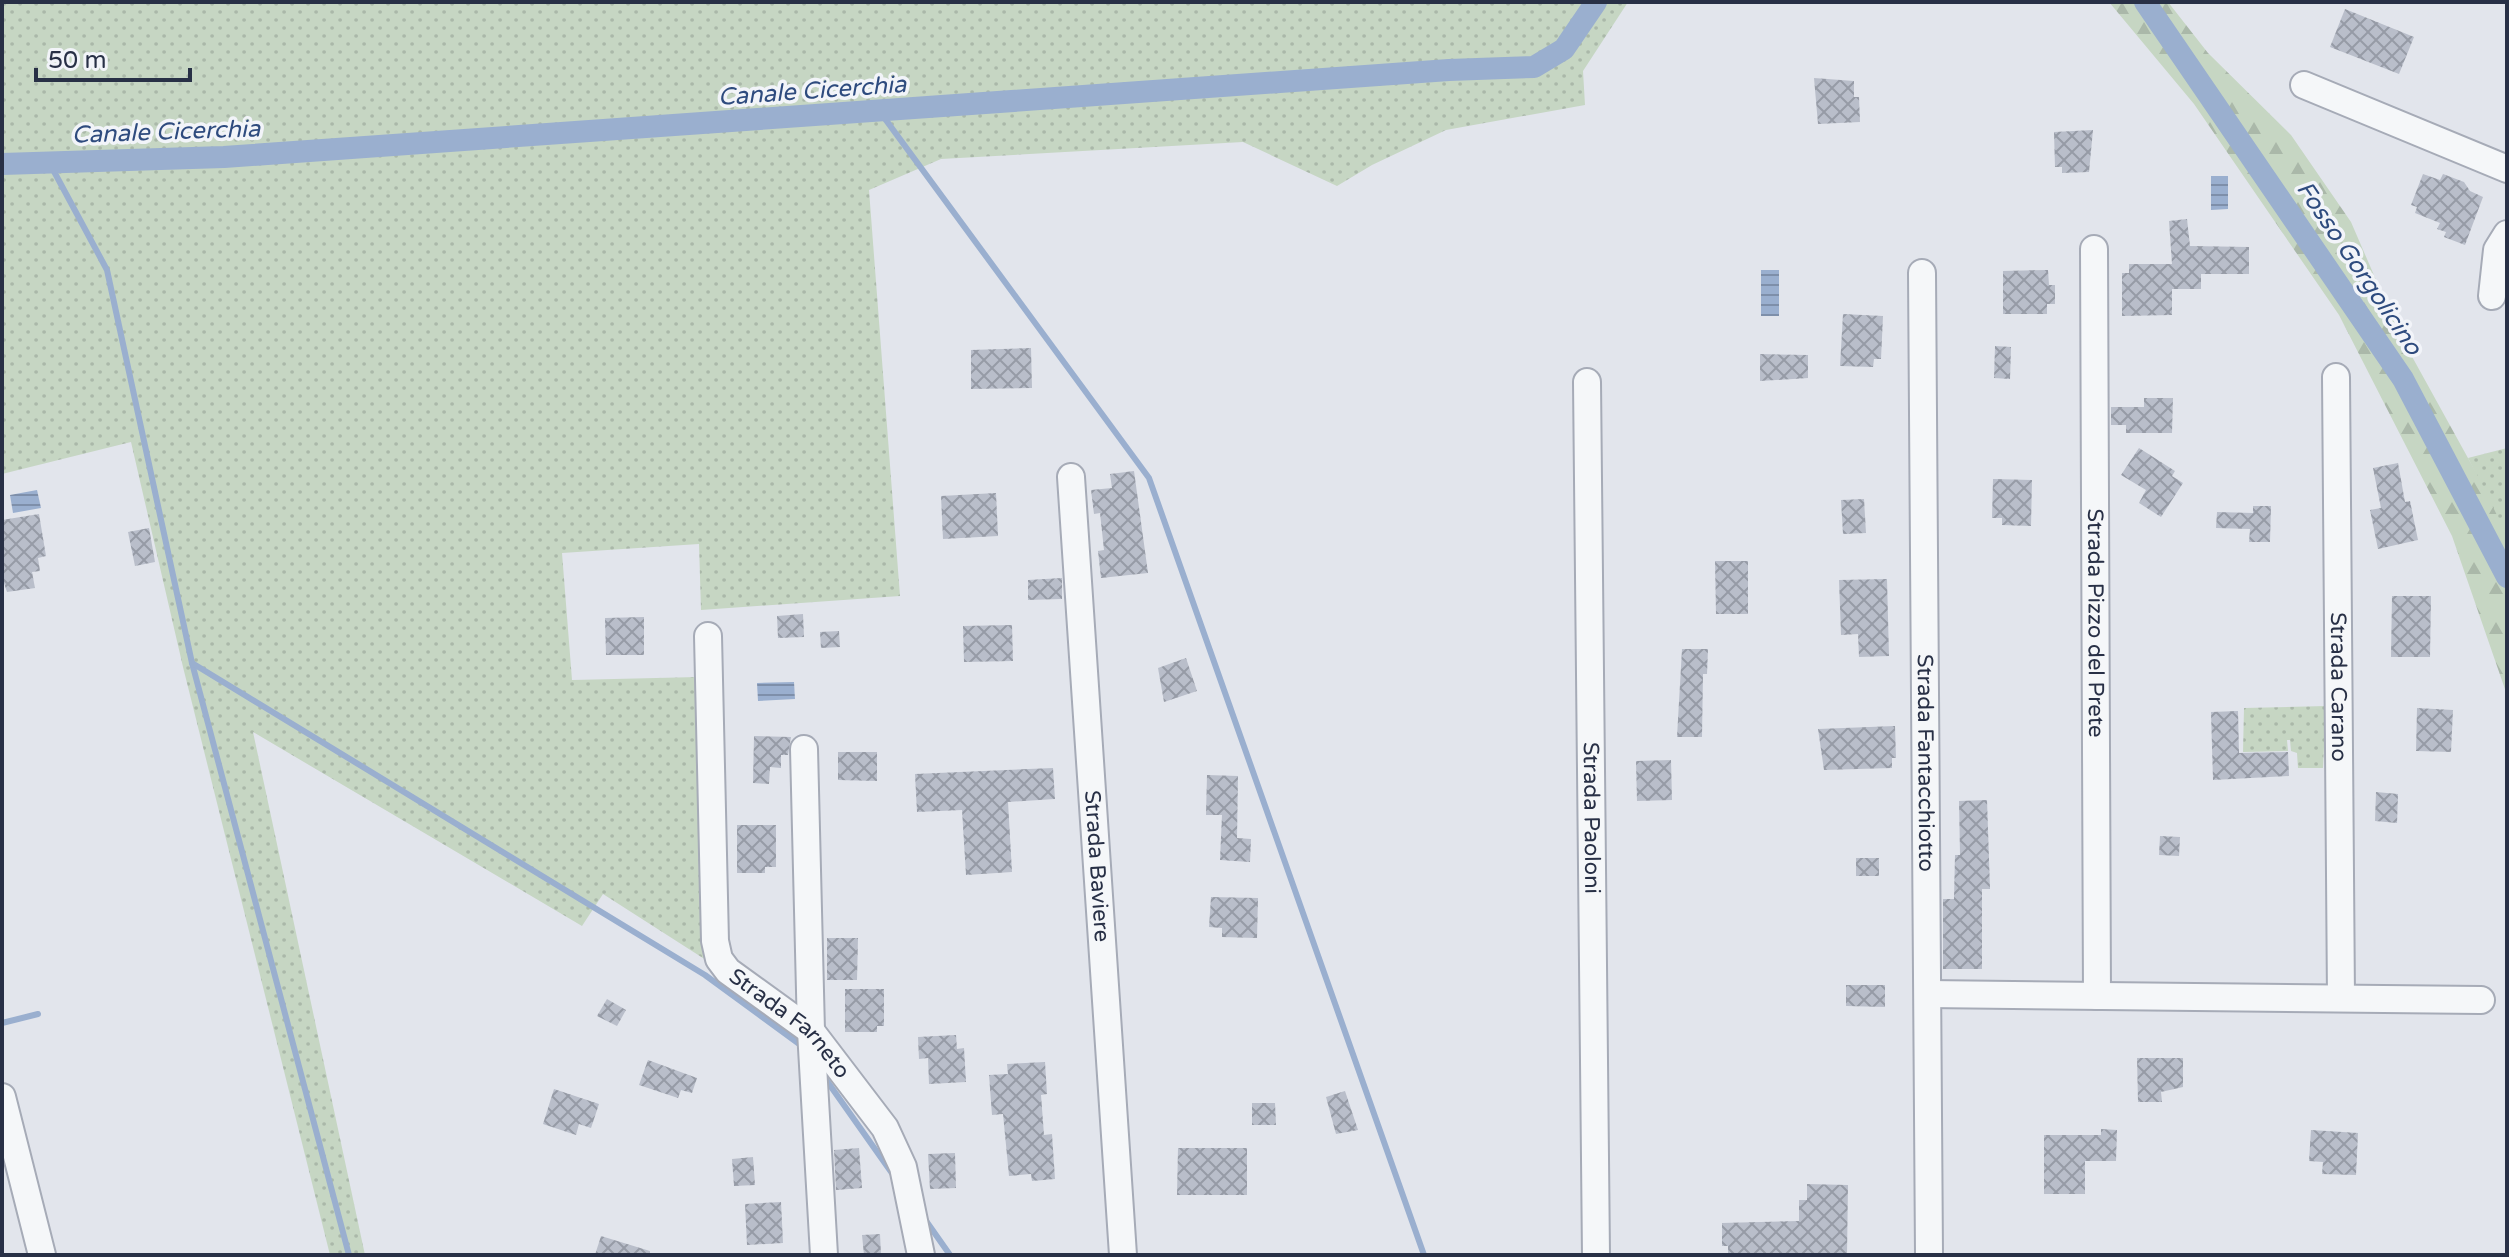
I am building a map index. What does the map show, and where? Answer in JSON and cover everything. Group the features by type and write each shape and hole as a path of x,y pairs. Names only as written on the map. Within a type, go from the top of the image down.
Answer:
{"street":[{"path":"2304,85 2507,169"},
{"path":"2492,296 2497,250 2507,234"},
{"name":"Strada Pizzo del Prete","path":"2094,249 2097,996"},
{"name":"Strada Fantacchiotto","path":"1922,273 1929,1255"},
{"name":"Strada Carano","path":"2336,377 2341,998"},
{"name":"Strada Paoloni","path":"1587,382 1596,1255"},
{"name":"Strada Baviere","path":"1071,477 1123,1255"},
{"name":"Strada Farneto","path":"708,636 716,950 733,975 811,1031 889,1134 908,1185 921,1255"},
{"path":"804,749 811,1031 824,1255"},
{"path":"1928,994 2481,1000"},
{"path":"2,1097 42,1255"}],"green space":[{"path":"2,2 1628,2 1583,71 1585,105 1446,130 1372,165 1337,186 1243,142 941,159 869,190 900,596 701,610 699,544 562,553 572,680 698,677 706,960 603,894 582,926 253,732 365,1255 330,1255 183,667 131,442 2,474"},
{"path":"2109,2 2168,2 2208,53 2291,135 2351,222 2399,333 2479,478 2507,536 2507,695 2452,536 2339,315 2194,104"},
{"path":"2507,448 2507,537 2468,458"},
{"path":"2326,706 2323,768 2298,768 2297,753 2291,751 2290,740 2287,740 2288,751 2243,752 2244,708"}],"water":[{"path":"2211,176 2228,176 2228,209 2211,210"},
{"path":"1761,270 1779,270 1779,316 1761,316"},
{"path":"37,490 41,508 13,513 10,495"},
{"path":"794,682 795,699 758,701 757,683"}],"building":[{"path":"2345,9 2414,37 2399,74 2330,47"},
{"path":"1814,78 1854,81 1854,97 1859,97 1860,122 1818,124"},
{"path":"2093,130 2089,172 2062,173 2062,167 2055,167 2054,132"},
{"path":"2423,174 2440,180 2443,174 2464,182 2470,191 2483,197 2465,245 2444,237 2446,232 2437,229 2440,223 2415,213 2417,207 2411,205"},
{"path":"2187,219 2190,246 2249,247 2249,274 2201,274 2201,289 2172,289 2172,315 2122,316 2122,273 2129,273 2129,264 2172,264 2169,221"},
{"path":"2048,270 2049,285 2055,285 2055,304 2047,304 2047,314 2003,314 2003,271"},
{"path":"1843,314 1883,316 1881,359 1874,359 1873,367 1840,366"},
{"path":"1995,346 2011,347 2010,379 1994,378"},
{"path":"1031,348 1032,388 971,389 971,350"},
{"path":"1760,354 1808,355 1808,378 1760,381"},
{"path":"2144,398 2173,398 2172,433 2126,433 2126,425 2111,425 2111,407 2144,407"},
{"path":"2139,448 2175,471 2172,476 2183,483 2161,517 2139,503 2146,490 2121,475"},
{"path":"2398,463 2405,502 2410,501 2418,540 2378,549 2370,510 2381,508 2373,468"},
{"path":"1134,471 1148,573 1101,578 1098,551 1104,550 1100,513 1094,514 1091,490 1112,488 1110,474"},
{"path":"1993,479 2032,480 2031,526 2002,525 2002,518 1992,518"},
{"path":"996,493 998,536 943,539 941,496"},
{"path":"1864,499 1866,533 1843,534 1841,500"},
{"path":"2253,506 2271,506 2270,542 2249,542 2250,529 2216,528 2217,512 2253,513"},
{"path":"39,514 46,556 38,558 40,571 32,572 35,588 7,592 2,577 2,520"},
{"path":"149,528 155,562 135,566 128,532"},
{"path":"1715,561 1748,561 1748,614 1716,614"},
{"path":"1062,578 1062,599 1028,600 1028,580"},
{"path":"1887,579 1889,656 1859,657 1858,634 1841,635 1839,580"},
{"path":"2392,596 2431,596 2430,657 2391,657"},
{"path":"803,614 804,637 778,638 777,616"},
{"path":"644,617 644,655 606,655 605,618"},
{"path":"1012,625 1013,661 964,662 963,626"},
{"path":"839,631 840,647 821,648 820,632"},
{"path":"1682,649 1708,649 1707,674 1703,674 1702,737 1677,737"},
{"path":"1186,658 1197,691 1164,702 1158,668"},
{"path":"2417,708 2453,710 2451,752 2416,751"},
{"path":"2238,711 2239,753 2288,752 2289,776 2213,780 2211,712"},
{"path":"1895,726 1896,758 1892,758 1892,768 1824,770 1818,729"},
{"path":"754,736 791,737 788,755 781,755 781,768 770,767 769,784 753,783"},
{"path":"838,752 877,752 877,781 838,780"},
{"path":"1671,760 1672,800 1637,801 1636,761"},
{"path":"1053,768 1055,799 1008,802 1012,872 966,875 962,810 917,812 915,774"},
{"path":"1207,775 1238,776 1237,838 1251,839 1250,862 1220,860 1222,815 1206,815"},
{"path":"2376,792 2398,794 2397,823 2375,821"},
{"path":"1987,800 1990,889 1982,889 1982,969 1943,969 1943,899 1954,899 1955,855 1960,855 1959,801"},
{"path":"737,825 776,825 776,867 765,867 765,873 737,873"},
{"path":"2160,836 2180,837 2179,856 2159,855"},
{"path":"1856,858 1879,858 1879,876 1856,876"},
{"path":"1211,897 1258,898 1257,938 1222,937 1222,928 1209,927"},
{"path":"827,938 858,938 857,980 827,980"},
{"path":"1846,985 1885,985 1885,1007 1846,1006"},
{"path":"845,989 884,989 884,1026 877,1026 877,1032 845,1032"},
{"path":"607,999 626,1010 617,1026 597,1016"},
{"path":"956,1035 957,1049 964,1048 966,1082 929,1084 928,1058 919,1059 918,1037"},
{"path":"2137,1058 2183,1058 2183,1087 2161,1092 2162,1102 2138,1102"},
{"path":"648,1060 697,1078 692,1093 681,1090 678,1098 639,1085"},
{"path":"1045,1062 1047,1094 1041,1095 1044,1135 1052,1134 1055,1179 1032,1181 1031,1174 1009,1176 1003,1114 992,1115 989,1075 1008,1074 1007,1064"},
{"path":"554,1089 599,1104 591,1128 579,1124 576,1135 543,1124"},
{"path":"1345,1091 1358,1130 1336,1134 1326,1097"},
{"path":"1252,1103 1275,1103 1276,1125 1252,1125"},
{"path":"2101,1129 2117,1130 2116,1161 2085,1161 2085,1194 2044,1194 2044,1135 2101,1135"},
{"path":"2311,1130 2358,1133 2356,1175 2322,1174 2323,1162 2309,1161"},
{"path":"859,1148 862,1188 836,1190 834,1150"},
{"path":"1178,1148 1247,1148 1247,1195 1177,1195"},
{"path":"955,1153 956,1188 930,1189 928,1154"},
{"path":"753,1157 755,1185 734,1186 732,1159"},
{"path":"1807,1184 1848,1185 1847,1255 1728,1255 1728,1246 1722,1246 1722,1223 1799,1221 1799,1200 1807,1200"},
{"path":"781,1202 783,1243 747,1245 745,1204"},
{"path":"880,1234 881,1255 864,1255 862,1235"},
{"path":"601,1236 650,1251 650,1255 595,1255"}],"waterway":[{"name":"Canale Cicerchia","path":"2,164 224,157 1449,70 1534,67 1564,49 1596,2"},
{"name":"Fosso Gorgolicino","path":"2145,2 2403,379 2507,577"},
{"path":"880,112 1149,478 1424,1255"},
{"path":"50,164 107,270 192,663 349,1255"},
{"path":"192,663 705,975 802,1046"},
{"path":"2,1023 38,1014"},
{"path":"822,1074 894,1176"},
{"path":"924,1218 950,1255"}]}
